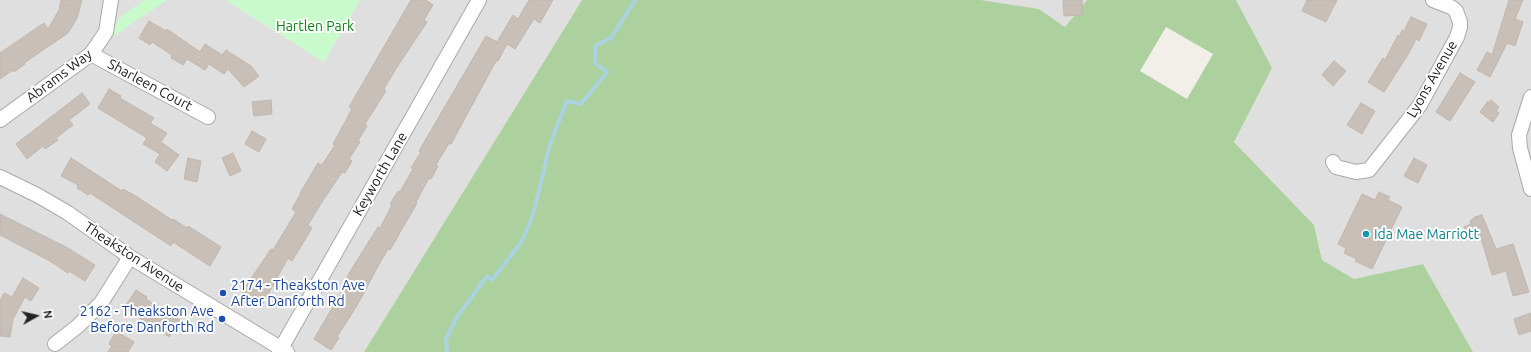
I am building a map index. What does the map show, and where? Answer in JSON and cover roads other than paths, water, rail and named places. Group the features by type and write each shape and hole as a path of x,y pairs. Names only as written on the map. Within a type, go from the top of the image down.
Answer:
{"street":[{"name":"Abrams Way","path":"0,120 91,54 106,32 111,0"},
{"name":"Keyworth Lane","path":"282,351 479,0"},
{"name":"Lyons Avenue","path":"1334,162 1336,167 1356,172 1369,170 1420,105 1457,37 1460,27 1460,22 1456,11 1451,7 1433,0"},
{"name":"Sharleen Court","path":"91,54 208,117"},
{"path":"1531,97 1519,135 1520,148 1531,189"},
{"name":"Theakston Avenue","path":"0,176 68,213 130,257 282,351"},
{"path":"55,344 78,326 101,303 130,257"}],"waterway":[{"path":"446,352 446,339 457,317 487,276 492,280 522,241 533,215 550,144 567,101 581,104 607,72 595,63 595,46 611,38 635,0"}],"place":[{"name":"Ida Mae Marriott","path":"1366,234"},
{"name":"2174 - Theakston Ave After Danforth Rd","path":"223,293"},
{"name":"2162 - Theakston Ave Before Danforth Rd","path":"222,319"}],"park label":[{"name":"Hartlen Park","path":"315,26"}]}
